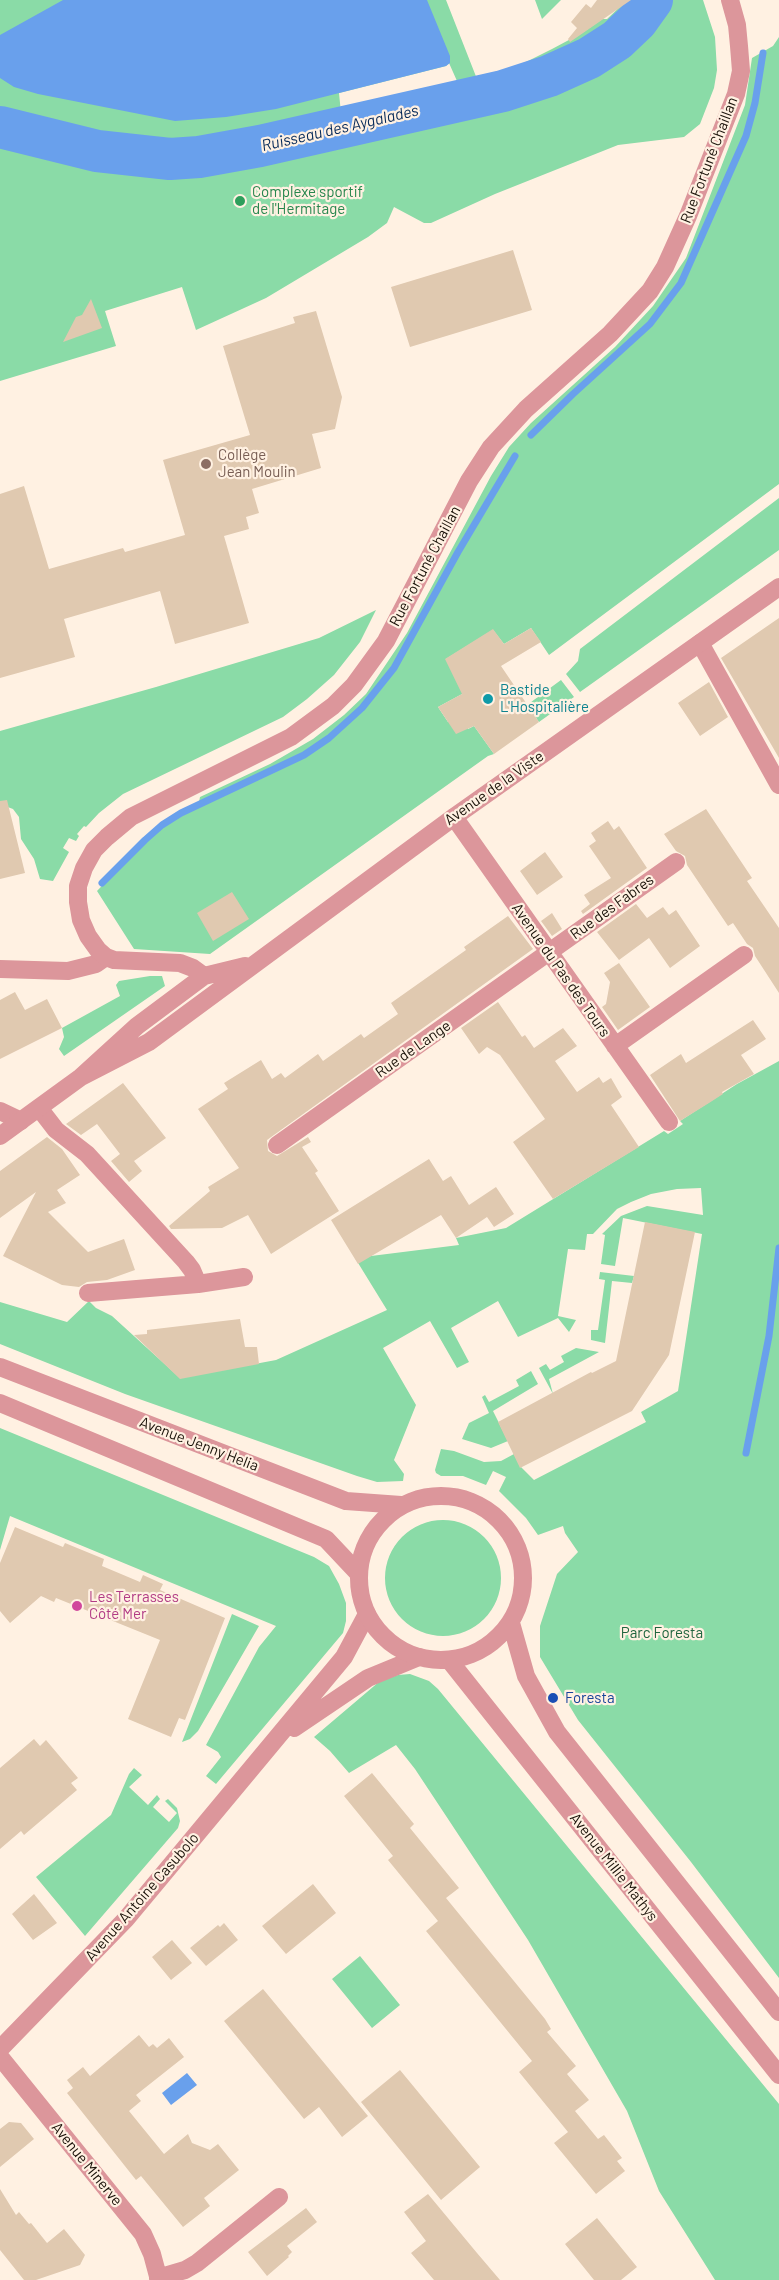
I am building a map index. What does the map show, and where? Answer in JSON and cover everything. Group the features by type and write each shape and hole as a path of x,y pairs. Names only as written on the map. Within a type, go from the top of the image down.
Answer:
{"street":[{"name":"Rue Fortuné Chaillan","path":"106,957 88,936 81,920 78,902 78,886 84,868 94,850 131,817 291,737 333,706 354,685 386,641 469,482 491,447 526,409 610,334 650,291 665,267 688,216 736,94 741,71 737,25 730,0"},
{"name":"Avenue de la Viste","path":"204,976 255,964 454,817 779,587"},
{"path":"700,643 779,785"},
{"name":"Avenue du Pas des Tours","path":"454,817 669,1122"},
{"name":"Rue des Fabres","path":"549,953 676,862"},
{"name":"Rue de Lange","path":"277,1145 549,953"},
{"path":"615,1046 744,955"},
{"path":"0,969 68,971 96,964 106,957 122,962 180,963 204,976"},
{"path":"81,1077 149,1042 255,964"},
{"path":"185,1015 202,995 204,976"},
{"path":"0,1136 81,1077 136,1026 204,976"},
{"path":"39,1108 56,1130 87,1154 186,1262 198,1284"},
{"path":"0,1110 21,1121"},
{"path":"88,1293 198,1284 244,1277"},
{"name":"Avenue Jenny Helia","path":"0,1368 346,1501 401,1505"},
{"path":"0,1402 326,1539 358,1573"},
{"path":"437,1495 462,1497 485,1507 503,1523 517,1544 524,1570 521,1598 511,1623 495,1641 473,1654 449,1660 419,1657 398,1648 380,1633 367,1614 360,1594 358,1573 364,1546 379,1522 401,1505 437,1495"},
{"name":"Avenue Antoine Casubolo","path":"0,2049 126,1918 344,1657 367,1614"},
{"path":"511,1623 526,1676 557,1732 779,2012"},
{"name":"Avenue Antoine Casubolo","path":"277,1739 368,1677 419,1657"},
{"name":"Avenue Millie Mathys","path":"449,1660 779,2075"},
{"name":"Avenue Minerve","path":"0,2057 143,2234 152,2254 158,2279"},
{"path":"158,2279 185,2270 197,2263 279,2197"}],"green space":[{"path":"0,0 446,0 477,79 516,67 582,33 602,19 607,19 627,0 638,0 607,33 581,51 556,61 461,90 449,63 446,66 339,93 342,123 248,142 183,149 101,142 0,120"},
{"path":"535,0 561,0 542,19"},
{"name":"Complexe sportif de l'Hermitage","path":"663,0 703,0 715,37 717,70 714,88 700,124 684,137 618,145 495,194 431,223 424,223 394,207 387,223 368,237 266,298 196,330 182,287 105,311 116,346 0,381 0,138 104,162 179,168 222,163 512,95 548,84 589,66 623,45 639,30"},
{"path":"779,37 779,484 549,655 531,628 504,644 493,630 446,659 464,693 438,707 448,722 465,713 468,729 474,726 494,754 488,756 210,954 134,949 97,891 144,842 162,827 198,807 200,797 270,764 313,739 366,694 407,633 491,476 509,447 531,423 615,347 653,306 686,258 745,105 752,58 773,46"},
{"path":"779,498 779,550 580,692 566,674 578,661 580,649"},
{"path":"376,610 360,642 334,675 307,699 283,717 123,794 86,827 84,826 77,834 79,836 76,841 69,838 63,848 69,852 53,881 40,879 34,859 21,839 19,817 13,809 0,807 0,731 319,638"},
{"path":"561,680 574,697 539,722 527,705"},
{"path":"162,976 165,986 64,1056 59,1049 64,1037 62,1028 120,996 116,985 119,981"},
{"name":"Parc Foresta","path":"779,1061 779,1978 691,1862 578,1720 540,1657 540,1626 557,1574 578,1552 563,1526 538,1535 526,1518 499,1491 506,1477 493,1471 486,1485 463,1476 441,1476 435,1470 441,1449 454,1451 484,1462 501,1461 514,1454 521,1467 534,1480 646,1422 641,1412 678,1391 702,1234 623,1218 615,1266 601,1264 605,1235 602,1234 621,1216 647,1206 703,1215 701,1188 677,1189 651,1194 631,1202 617,1209 593,1234 587,1234 585,1250 568,1249 558,1316 576,1320 569,1332 558,1318 518,1337 498,1301 451,1328 469,1362 457,1368 430,1321 383,1348 416,1405 394,1460 404,1474 403,1481 377,1482 357,1476 125,1394 0,1344 0,1302 67,1322 89,1301 96,1308 112,1316 180,1378 276,1360 387,1310 355,1258 459,1245 456,1238 506,1228 664,1131 668,1134 683,1124 680,1121 737,1084"},
{"path":"600,1272 634,1276 632,1283 612,1281 605,1343 591,1340 591,1330 598,1330 605,1280 599,1279"},
{"path":"576,1348 599,1352 549,1379 553,1394 539,1368 546,1364 550,1370 564,1362 561,1356"},
{"path":"531,1371 538,1384 493,1411 508,1441 491,1448 462,1439 469,1423 489,1413 482,1397 485,1395 489,1402 519,1386 516,1380"},
{"path":"0,1428 314,1557 329,1566 346,1603 343,1633 216,1784 206,1776 221,1757 218,1752 206,1745 259,1647 276,1626 10,1516 0,1550"},
{"path":"443,1520 465,1524 484,1537 497,1556 501,1578 497,1600 484,1619 465,1632 443,1636 421,1632 402,1619 389,1600 385,1578 389,1556 402,1537 421,1524"},
{"path":"232,1614 259,1626 198,1731 190,1739 182,1742"},
{"path":"410,1674 429,1681 438,1689 779,2104 779,2280 715,2280 659,2191 627,2111 528,1940 415,1769 396,1745 349,1773 314,1737 380,1681"},
{"path":"134,1768 142,1775 129,1787 148,1805 157,1795 160,1799 153,1807 169,1822 177,1813 165,1801 168,1799 177,1808 180,1821 178,1828 85,1936 36,1877 111,1815 129,1774"},
{"path":"360,1956 400,2005 372,2028 332,1979"}],"water":[{"path":"63,0 427,0 450,56 450,63 446,66 276,109 226,117 175,121 38,94 14,87 0,78 0,35"},
{"path":"187,2073 197,2085 171,2105 162,2093"}],"building":[{"path":"597,0 631,0 570,42 568,39 577,28 571,22 586,4 591,8"},
{"path":"513,250 532,310 410,347 391,287"},
{"path":"91,299 102,328 63,342 76,317 82,315"},
{"path":"316,311 342,397 335,429 312,434 321,468 252,489 259,513 246,517 249,529 224,536 249,623 175,644 160,591 64,619 75,657 0,678 0,494 24,486 49,569 123,548 125,552 185,535 163,460 250,435 223,346 295,323 293,317"},
{"path":"779,618 779,758 721,658"},
{"name":"Bastide L'Hospitalière","path":"531,628 541,642 501,666 539,722 494,754 474,726 456,734 438,707 462,694 445,659 493,629 504,644"},
{"path":"709,682 728,717 700,736 678,703"},
{"path":"7,800 25,873 0,879 0,801"},
{"path":"706,809 752,878 747,881 779,928 779,993 755,956 753,948 747,944 733,923 728,926 687,865 685,856 676,851 664,834"},
{"path":"608,821 614,830 619,826 647,868 583,914 581,911 590,904 584,895 611,878 589,846 596,841 591,833"},
{"path":"545,852 563,877 537,895 520,871"},
{"path":"232,892 249,919 213,941 197,913"},
{"path":"636,904 647,918 663,907 669,915 676,910 700,946 670,968 649,938 619,960 597,932"},
{"path":"552,913 562,929 552,936 541,921"},
{"path":"508,916 533,949 267,1140 268,1151 277,1156 308,1137 311,1142 302,1147 318,1171 315,1173 339,1211 271,1254 248,1215 222,1228 171,1229 169,1226 210,1191 208,1187 239,1168 198,1109 228,1089 224,1083 261,1060 272,1079 281,1073 285,1078 318,1054 323,1061 361,1034 364,1038 398,1014 391,1003 466,950 464,947"},
{"path":"619,963 650,1007 618,1030 602,1007 606,1004 610,982 604,973"},
{"path":"15,992 25,1010 47,999 62,1028 0,1059 0,1000"},
{"path":"498,1002 522,1037 525,1035 534,1048 563,1028 577,1046 555,1061 577,1092 599,1077 603,1083 611,1078 622,1097 611,1105 639,1147 553,1199 513,1142 545,1119 500,1055 487,1047 479,1054 461,1028"},
{"path":"753,1020 766,1039 741,1055 754,1074 722,1092 723,1094 680,1121 650,1075 681,1054 686,1063"},
{"path":"123,1083 166,1138 134,1161 142,1171 129,1182 111,1161 120,1154 97,1124 81,1135 66,1124"},
{"path":"47,1137 62,1149 80,1175 57,1190 66,1203 48,1212 88,1252 124,1239 135,1270 107,1280 87,1282 79,1287 62,1285 3,1256 36,1192 0,1218 0,1171"},
{"path":"429,1159 443,1181 451,1176 469,1205 496,1187 514,1214 494,1227 487,1217 456,1238 441,1215 358,1264 331,1220"},
{"path":"645,1222 695,1232 669,1355 632,1411 520,1468 498,1422 616,1361"},
{"path":"240,1319 245,1347 257,1347 259,1364 180,1379 134,1335 147,1334 147,1330"},
{"path":"15,1527 63,1547 65,1543 104,1559 102,1566 140,1582 143,1575 163,1584 160,1590 225,1618 185,1720 179,1718 171,1737 128,1719 160,1640 56,1598 54,1602 41,1596 10,1623 0,1611 0,1563"},
{"path":"34,1739 40,1746 46,1740 78,1778 71,1783 77,1790 24,1835 21,1831 0,1849 0,1768"},
{"path":"372,1773 414,1824 410,1828 459,1888 446,1898 545,2019 551,2029 547,2032 576,2066 567,2074 589,2100 575,2111 598,2139 604,2135 622,2158 617,2161 625,2171 596,2194 554,2143 568,2132 519,2072 532,2061 426,1931 438,1921 388,1860 393,1856 344,1796"},
{"path":"313,1884 336,1913 286,1954 262,1926"},
{"path":"34,1894 57,1923 33,1940 12,1914"},
{"path":"224,1923 238,1940 206,1966 190,1948 218,1925 220,1927"},
{"path":"172,1940 192,1963 171,1980 152,1957"},
{"path":"263,1989 368,2116 342,2137 319,2107 304,2119 224,2021"},
{"path":"139,2035 149,2047 153,2044 157,2048 169,2038 184,2057 136,2095 141,2101 129,2111 164,2154 188,2134 192,2143 210,2150 218,2144 239,2170 204,2198 210,2206 183,2227 141,2176 136,2180 67,2093 73,2088 67,2080 83,2067 90,2076"},
{"path":"400,2070 480,2167 441,2200 361,2102"},
{"path":"9,2122 21,2123 34,2139 0,2167 0,2129"},
{"path":"0,2189 16,2215 19,2212 47,2243 64,2229 85,2255 80,2265 36,2280 24,2280 0,2250"},
{"path":"428,2194 500,2280 434,2280 411,2253 426,2241 404,2212"},
{"path":"306,2208 317,2222 287,2246 292,2252 289,2257 267,2276 248,2252"},
{"path":"597,2218 637,2267 621,2280 594,2280 565,2244"}],"waterway":[{"name":"Ruisseau des Aygalades","path":"0,127 97,151 170,159 199,157 260,146 503,91 549,76 589,58 617,40 637,21 652,0"},
{"path":"531,435 650,324 681,283 746,136 755,103 763,53"},
{"path":"102,883 162,825 181,813 304,755 329,738 362,708 394,668 458,552 515,456"},
{"path":"746,1453 769,1336 779,1248"}],"place":[{"name":"Complexe sportif de l'Hermitage","path":"240,201"},
{"name":"Collège Jean Moulin","path":"206,464"},
{"name":"Bastide L'Hospitalière","path":"488,699"},
{"name":"Les Terrasses Côté Mer","path":"77,1606"},
{"name":"Foresta","path":"553,1698"}]}
